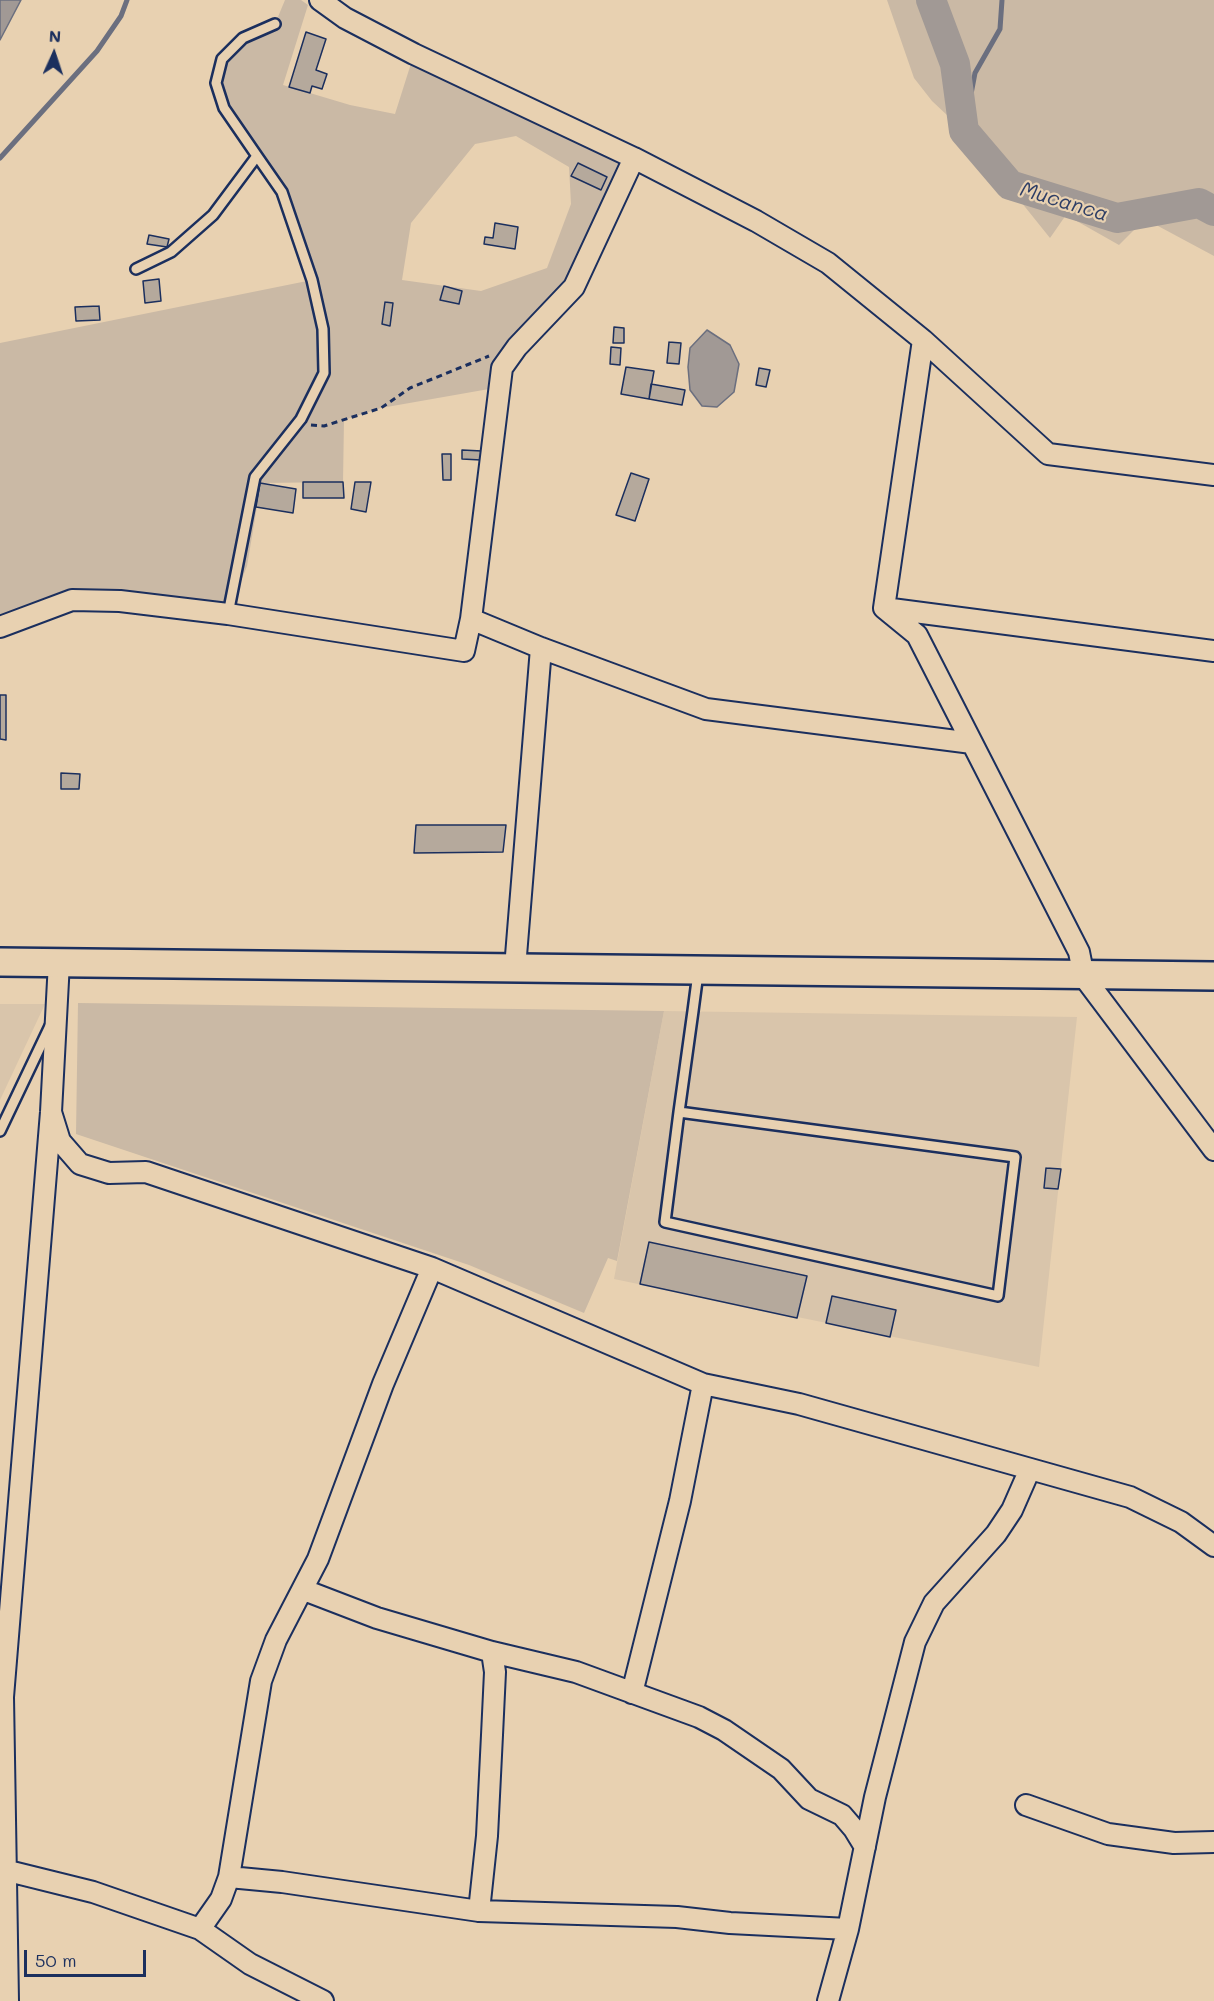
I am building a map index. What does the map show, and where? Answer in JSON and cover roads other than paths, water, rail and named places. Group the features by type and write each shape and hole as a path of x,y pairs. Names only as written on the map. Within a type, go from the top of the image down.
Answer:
{"street":[{"path":"320,0 345,18 414,54 634,158 756,221 828,263 923,340 1048,454 1214,475"},
{"path":"0,627 72,600 120,601 228,614 464,651 471,618 502,368 517,346 574,287 634,158"},
{"path":"884,608 923,340"},
{"path":"884,608 1214,651"},
{"path":"884,608 917,635 1079,952 1084,977 1214,1150"},
{"path":"471,618 541,648 706,709 972,743"},
{"path":"515,968 541,648"},
{"path":"0,962 1084,977 1214,976"},
{"path":"8,2001 3,1869 2,1696 51,1112 59,962"},
{"path":"51,1112 60,1141 80,1164 109,1173 146,1172 432,1268 703,1384 799,1404 1130,1497 1181,1522 1214,1546"},
{"path":"200,1929 221,1899 229,1877 261,1681 276,1640 304,1590 318,1559 383,1384 432,1268"},
{"path":"632,1693 680,1502 703,1384"},
{"path":"828,2001 848,1929 875,1797 915,1642 934,1603 996,1534 1012,1510 1030,1469"},
{"path":"304,1590 377,1617 492,1652 576,1672 699,1717 724,1730 781,1769 809,1799 842,1815 865,1847"},
{"path":"479,1911 487,1836 495,1672 492,1652"},
{"path":"842,1815 858,1810 875,1797"},
{"path":"1026,1805 1108,1834 1174,1843 1214,1842"},
{"path":"3,1869 93,1892 200,1929 250,1964 323,2001"},
{"path":"229,1877 282,1882 479,1911 677,1917 730,1923 848,1929"}],"lane":[{"path":"228,614 255,477 302,418 324,374 323,328 312,280 282,192 224,108 216,83 222,59 243,38 274,24"},
{"path":"136,269 171,252 213,215 257,156"},
{"path":"679,1112 1015,1157 998,1296 665,1222 679,1112 699,971"},
{"path":"0,1131 55,1016"}],"waterway":[{"path":"0,158 97,51 121,16 127,0"},
{"name":"Mucanca","path":"931,0 955,64 964,131 1010,185 1117,218 1199,203 1214,211"},
{"path":"964,131 975,73 1000,29 1002,0"}]}
